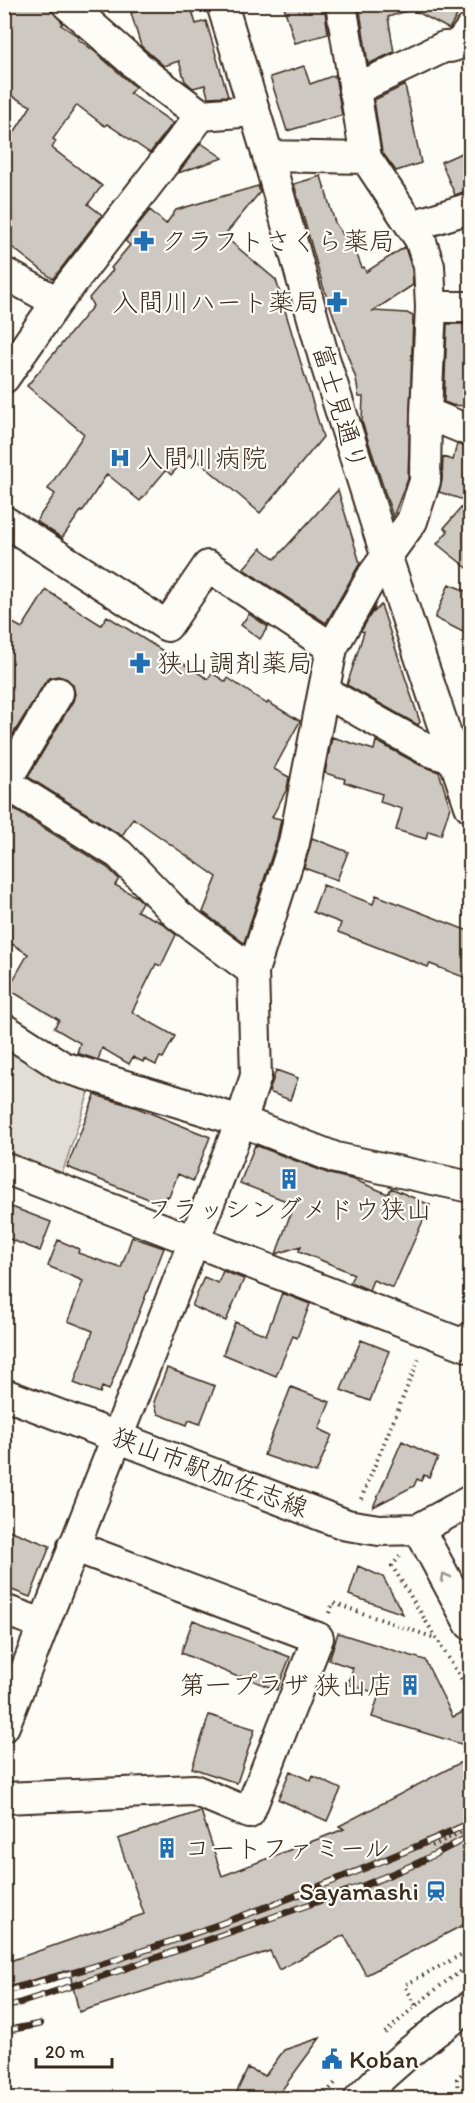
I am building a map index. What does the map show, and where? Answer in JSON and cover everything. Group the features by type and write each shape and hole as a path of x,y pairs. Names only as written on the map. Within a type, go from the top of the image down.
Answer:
{"street":[{"path":"68,4 150,77 201,116 254,111"},
{"name":"富士見通り","path":"222,4 268,156 324,358 386,555 454,759 469,794"},
{"path":"4,1726 241,1121 256,1076 253,971 294,843 332,648 386,555 412,521 425,481 431,307 429,266 420,239 366,158 341,4"},
{"path":"354,90 444,47 452,47 462,42 471,30"},
{"path":"4,378 57,302 201,116"},
{"path":"268,156 366,158"},
{"path":"412,226 471,208"},
{"path":"4,273 57,302"},
{"path":"431,307 471,307"},
{"path":"426,413 471,431"},
{"path":"4,521 166,626 208,566 332,648"},
{"path":"325,692 428,750 454,759"},
{"path":"58,693 5,782 119,854 178,915 253,971"},
{"path":"4,1029 63,1067 241,1121 336,1158 471,1186"},
{"path":"4,1168 467,1346 471,1338"},
{"name":"狭山市駅加佐志線","path":"4,1394 347,1525 379,1530 419,1529"},
{"path":"471,1501 419,1529 471,1624"},
{"path":"4,1798 194,1790 249,1813 318,1638 73,1546"},
{"path":"4,1610 44,1624"},
{"path":"360,2098 448,2022 471,2007"}],"path":[{"path":"360,1502 430,1332"},
{"path":"400,1556 392,1566 471,1693"},
{"path":"318,1638 333,1603 437,1638"},
{"path":"432,1846 471,1828"},
{"path":"415,2005 405,1985 471,1950"},
{"path":"458,2098 457,2079 471,2065"},
{"path":"458,2098 471,2088"}],"shaded area":[{"path":"4,1042 90,1089 62,1174 5,1153"}],"building":[{"path":"4,4 50,4 51,10 63,23 61,25 79,37 78,39 135,87 130,93 173,123 150,153 107,124 105,126 77,105 53,139 56,141 52,148 102,186 88,204 102,215 53,279 4,241 4,153 11,143 8,142 31,106 4,92"},
{"path":"160,4 190,4 196,24 206,21 228,96 208,97 205,85 193,88 185,81 179,61 164,66 141,46 131,13"},
{"path":"283,4 324,4 328,34 295,43"},
{"path":"359,4 464,4 449,29 410,8 410,10 388,17 394,52 368,64"},
{"path":"304,66 310,84 335,75 342,115 287,131 270,77"},
{"path":"405,85 421,163 396,171 382,152 374,100"},
{"path":"201,143 223,158 178,173"},
{"path":"471,149 471,189 455,195 441,162"},
{"path":"321,176 335,223 357,255 362,268 364,267 366,272 405,247 412,269 413,285 373,311 407,313 413,316 408,478 393,517 362,422 363,397 359,397 356,379 323,286 294,184"},
{"path":"258,186 260,192 224,236 276,280 323,437 260,513 190,454 171,475 166,470 140,501 107,474 62,538 36,521 55,494 48,489 84,434 27,386 93,306 89,298 113,270 111,268 130,245 125,241 150,210 166,224 176,210"},
{"path":"447,324 471,324 471,399 468,399 467,406 444,402"},
{"path":"457,444 471,448 471,571 437,544 448,531 444,528 467,501 439,492 443,457 453,460"},
{"path":"338,490 360,563 326,623 243,569 261,548 275,559"},
{"path":"449,584 471,593 471,636 435,618"},
{"path":"46,590 101,625 107,616 208,679 212,673 226,682 228,678 267,704 268,702 300,721 274,769 289,777 287,789 272,817 281,819 277,839 244,943 203,912 217,877 133,818 122,836 28,777 73,701 75,694 73,685 67,679 58,676 49,678 4,749 4,618 22,628"},
{"path":"381,605 420,722 418,725 347,685 364,632 361,631 375,607 373,613"},
{"path":"249,614 268,627 260,639 241,625"},
{"path":"332,737 374,750 376,741 420,765 439,772 450,807 441,835 428,831 426,839 396,830 402,809 380,802 382,794 344,782 345,779 325,773"},
{"path":"4,803 108,868 119,879 115,885 142,902 137,911 162,923 176,935 161,966 156,964 132,1012 175,1036 163,1058 160,1057 156,1065 133,1057 129,1064 102,1048 98,1060 77,1053 80,1043 54,1028 59,1020 8,989 28,954 4,939"},
{"path":"312,838 348,852 337,880 304,868"},
{"path":"323,885 373,904 376,895 471,932 471,980 430,964 428,967 338,932 341,923 313,912"},
{"path":"276,1070 298,1078 290,1100 269,1092"},
{"path":"95,1095 135,1107 210,1137 193,1181 178,1174 164,1205 67,1167"},
{"path":"255,1145 388,1194 391,1188 430,1205 393,1288 373,1280 369,1290 350,1282 354,1274 299,1251 301,1246 276,1254 294,1204 240,1183"},
{"path":"4,1204 51,1222 40,1251 4,1237"},
{"path":"132,1237 164,1248 109,1390 102,1387 100,1393 74,1383 93,1331 68,1321 83,1281 48,1266 58,1240 79,1249 78,1253 121,1268"},
{"path":"223,1271 244,1279 226,1321 192,1306 204,1277 218,1283"},
{"path":"282,1293 310,1304 297,1338 293,1336 276,1376 223,1354 235,1322 266,1335"},
{"path":"361,1340 389,1351 370,1401 341,1390"},
{"path":"167,1368 215,1386 200,1424 189,1420 187,1425 158,1414 154,1402"},
{"path":"291,1387 330,1402 319,1429 332,1435 316,1473 264,1455"},
{"path":"402,1441 438,1458 429,1477 424,1475 421,1481 417,1479 414,1486 373,1507"},
{"path":"4,1528 50,1546 30,1597 4,1587"},
{"path":"358,1566 383,1577 403,1614 349,1595"},
{"path":"193,1620 290,1657 277,1690 241,1676 238,1677 181,1653"},
{"name":"第一プラザ 狭山店","path":"338,1633 425,1660 453,1717 471,1708 471,1747 372,1717 379,1694 348,1684 353,1668 329,1660"},
{"path":"209,1715 255,1729 237,1783 192,1768"},
{"path":"471,1757 471,1921 366,1975 344,1935 279,1970 270,1951 79,2012 69,1970 4,1988 4,1963 144,1914 118,1839 201,1811 222,1876 344,1829 339,1826"},
{"path":"290,1771 311,1781 313,1776 341,1789 327,1821 278,1799"},
{"path":"320,2038 276,2098 234,2098 248,2068 265,2076 284,2050"}],"railway":[{"path":"4,1992 104,1963 208,1928 340,1878 470,1823"},
{"path":"4,2008 365,1885 418,1863 470,1836"},
{"path":"4,2031 40,2024"}],"place":[{"name":"クラフトさくら薬局","path":"144,241"},
{"name":"入間川ハート薬局","path":"337,302"},
{"name":"入間川病院","path":"120,458"},
{"name":"狭山調剤薬局","path":"140,663"},
{"name":"フラッシングメドウ狭山","path":"289,1179"},
{"name":"第一プラザ 狭山店","path":"410,1685"},
{"name":"コートファミール","path":"167,1848"},
{"name":"Sayamashi","path":"436,1891"},
{"name":"Koban","path":"332,2059"}]}
